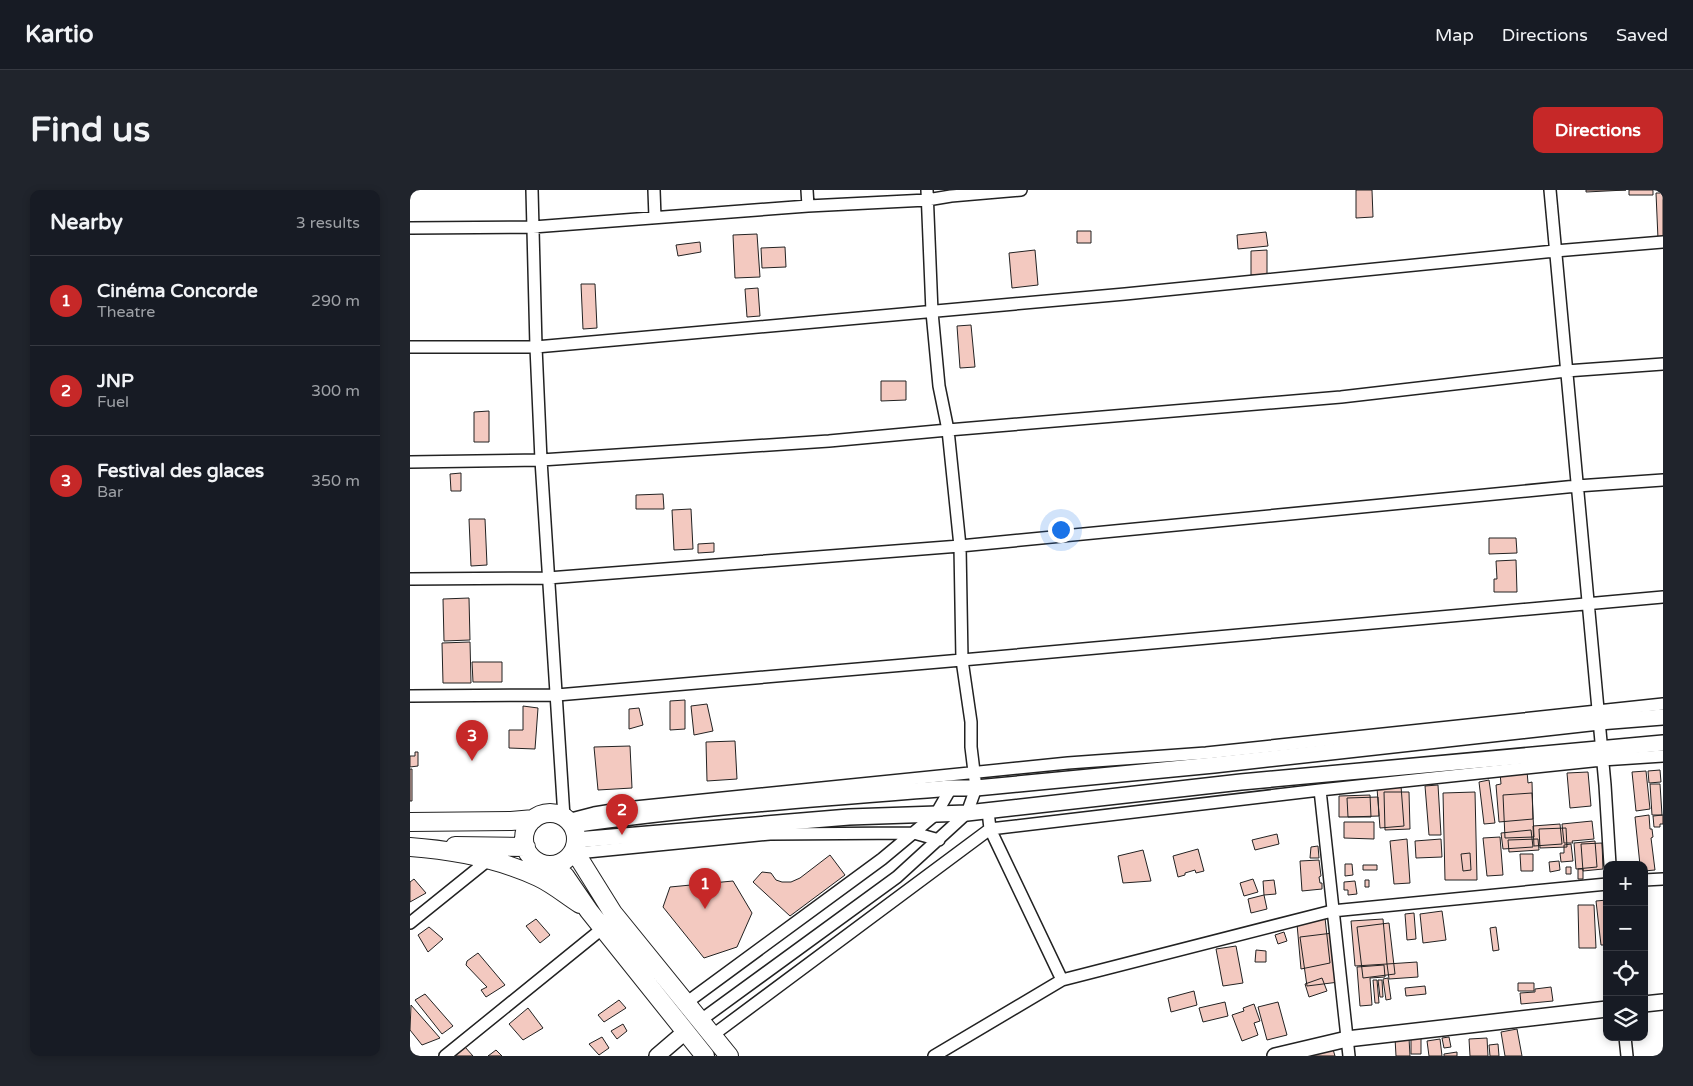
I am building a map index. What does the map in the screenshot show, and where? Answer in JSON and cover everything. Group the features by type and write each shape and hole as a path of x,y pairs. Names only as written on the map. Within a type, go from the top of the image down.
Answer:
{"main road":[{"path":"410,822 511,821 534,819 549,813 558,814 572,833 605,903 729,1056"},
{"path":"534,819 526,831 526,847 535,860 555,866 565,876 589,911 705,1056"},
{"path":"550,864 561,862 572,853 572,833"},
{"path":"410,847 526,847"},
{"path":"410,847 436,849 510,866 539,878 589,911"}],"street":[{"path":"532,190 536,347 548,578 557,695 572,833"},
{"path":"654,190 655,218"},
{"path":"807,190 808,206"},
{"path":"410,228 533,227 951,193 1021,190"},
{"path":"1550,190 1602,753 1610,861"},
{"path":"700,1020 897,877 967,813 975,781 971,747 971,722 962,660 960,546 948,430 939,386 932,312 927,195"},
{"path":"410,347 536,347 932,312 1663,242"},
{"path":"410,462 541,460 829,441 1341,397 1566,371 1663,364"},
{"path":"410,579 548,578 960,546 1577,486 1663,480"},
{"path":"410,696 557,695 1663,597"},
{"path":"572,833 594,813 625,808 1214,765 1598,716 1663,704"},
{"path":"1598,716 1663,717"},
{"path":"712,1035 990,829 1320,790 1602,753 1663,743"},
{"path":"572,833 849,817 967,813 1241,782 1602,753 1663,756"},
{"path":"572,833 639,816 775,801 951,788 975,781"},
{"path":"686,1003 882,859 936,814 951,788"},
{"path":"1320,790 1349,1056"},
{"path":"988,811 990,829 1062,980"},
{"path":"572,833 914,833 939,840"},
{"path":"410,923 487,861"},
{"path":"1648,880 1663,879"},
{"path":"934,1056 1062,980 1332,912 1603,884"},
{"path":"445,1056 603,928"},
{"path":"1648,1004 1663,1002"},
{"path":"1275,1056 1347,1039 1603,1009"},
{"path":"657,1056 685,1032"},
{"path":"1626,1041 1627,1056"}],"building":[{"path":"1356,190 1372,190 1373,217 1356,218"},
{"path":"1586,190 1626,190 1586,192"},
{"path":"1629,190 1653,190 1653,195 1629,195"},
{"path":"1656,193 1663,193 1663,239 1658,239"},
{"path":"1077,231 1091,231 1091,243 1077,243"},
{"path":"1266,232 1268,246 1238,249 1237,235"},
{"path":"757,234 760,277 735,278 733,235"},
{"path":"700,242 701,252 678,256 676,245"},
{"path":"785,247 786,267 762,268 761,248"},
{"path":"1035,250 1038,285 1012,288 1009,253"},
{"path":"1267,250 1267,275 1251,275 1251,251"},
{"path":"581,284 595,284 597,328 583,329"},
{"path":"758,288 760,316 747,317 745,289"},
{"path":"971,325 975,367 960,368 957,326"},
{"path":"881,381 906,381 906,400 881,401"},
{"path":"489,411 489,442 474,442 474,412"},
{"path":"461,473 461,491 451,491 450,474"},
{"path":"663,494 664,509 636,509 636,495"},
{"path":"691,509 693,549 674,550 672,510"},
{"path":"469,519 485,519 487,565 471,566"},
{"path":"1489,538 1516,538 1517,553 1489,554"},
{"path":"714,543 714,552 698,553 698,544"},
{"path":"1516,560 1517,592 1494,592 1494,579 1497,579 1496,561"},
{"path":"469,598 470,640 444,641 443,599"},
{"path":"470,642 471,683 443,683 442,643"},
{"path":"472,662 502,662 502,682 473,682"},
{"path":"685,700 685,729 670,730 670,701"},
{"path":"707,704 713,731 694,735 691,706"},
{"path":"523,706 538,708 535,749 509,748 509,730 523,730"},
{"path":"639,708 643,725 629,729 629,709"},
{"path":"735,741 737,779 707,781 706,742"},
{"path":"630,746 632,788 598,790 594,747"},
{"path":"415,752 418,752 418,766 410,767 410,756 415,756"},
{"path":"410,769 412,769 412,801 410,801"},
{"path":"1660,770 1661,782 1649,783 1648,771"},
{"path":"1527,771 1528,783 1532,782 1533,819 1499,822 1496,785 1501,784 1500,773"},
{"path":"1646,771 1650,809 1636,811 1632,772"},
{"path":"1588,772 1591,806 1570,808 1567,773"},
{"path":"1489,780 1495,823 1484,824 1479,782"},
{"path":"1650,784 1660,784 1662,815 1652,815"},
{"path":"1438,785 1441,835 1429,835 1425,786"},
{"path":"1401,786 1404,826 1380,828 1377,788"},
{"path":"1384,792 1409,792 1410,829 1385,830"},
{"path":"1475,792 1477,880 1445,880 1443,793"},
{"path":"1532,793 1534,837 1505,838 1503,795"},
{"path":"1370,795 1371,817 1339,817 1339,796"},
{"path":"1378,797 1379,816 1348,817 1347,798"},
{"path":"1649,815 1650,829 1652,829 1653,837 1651,838 1655,870 1648,871 1648,861 1640,861 1635,817"},
{"path":"1663,815 1663,824 1660,824 1660,827 1654,827 1653,816"},
{"path":"1592,821 1594,839 1564,843 1562,824"},
{"path":"1344,822 1374,822 1374,839 1344,838"},
{"path":"1560,824 1562,844 1534,846 1533,826"},
{"path":"1566,828 1567,847 1540,848 1539,829"},
{"path":"1531,830 1533,847 1503,849 1501,833"},
{"path":"1277,834 1279,844 1255,850 1252,840"},
{"path":"1500,837 1503,875 1487,876 1483,838"},
{"path":"1407,839 1410,883 1394,884 1390,841"},
{"path":"1441,839 1442,857 1416,858 1415,841"},
{"path":"1538,839 1539,850 1509,852 1508,840"},
{"path":"1595,841 1597,867 1576,869 1574,843"},
{"path":"1602,843 1603,869 1583,871 1581,844"},
{"path":"1571,844 1573,861 1561,862 1560,853 1564,853 1564,845"},
{"path":"1318,846 1319,858 1310,858 1311,847"},
{"path":"1198,849 1204,871 1196,873 1195,870 1178,877 1173,856"},
{"path":"1143,850 1151,881 1123,883 1118,856"},
{"path":"1470,853 1471,870 1463,871 1461,854"},
{"path":"1520,854 1533,854 1533,871 1521,871"},
{"path":"830,855 845,875 790,916 753,882 762,872 771,873 776,880 791,882 800,878"},
{"path":"1319,860 1321,876 1319,877 1322,889 1302,891 1300,861"},
{"path":"1559,861 1560,870 1550,872 1549,862"},
{"path":"1345,864 1352,864 1353,875 1345,876"},
{"path":"1363,865 1377,865 1377,870 1363,870"},
{"path":"1566,867 1571,867 1571,874 1566,874"},
{"path":"1578,869 1583,869 1583,879 1578,879"},
{"path":"414,879 426,893 410,902 410,882"},
{"path":"1253,879 1258,892 1244,896 1240,883"},
{"path":"1274,880 1276,894 1264,895 1263,881"},
{"path":"1365,880 1369,880 1369,887 1365,887"},
{"path":"733,881 752,913 737,947 704,958 663,907 670,887"},
{"path":"1355,881 1357,894 1348,895 1348,890 1344,890 1344,882"},
{"path":"1264,895 1267,909 1251,913 1248,899"},
{"path":"1603,900 1603,945 1601,945 1596,901"},
{"path":"1578,905 1594,905 1596,948 1579,948"},
{"path":"1442,911 1446,940 1423,943 1420,914"},
{"path":"1414,913 1416,939 1407,940 1405,914"},
{"path":"1325,918 1330,963 1301,969 1297,924"},
{"path":"536,919 550,935 540,943 526,926"},
{"path":"1383,919 1387,964 1355,966 1351,921"},
{"path":"1389,923 1395,974 1363,978 1357,927"},
{"path":"429,927 443,939 428,952 418,935"},
{"path":"1496,927 1499,950 1493,951 1490,928"},
{"path":"1284,932 1287,941 1278,944 1275,935"},
{"path":"1333,933 1339,982 1307,986 1300,937"},
{"path":"1236,946 1243,983 1223,986 1216,949"},
{"path":"1256,950 1266,951 1266,962 1255,962"},
{"path":"478,953 505,985 486,997 481,990 487,987 466,965 467,961"},
{"path":"1417,962 1418,977 1389,979 1387,964"},
{"path":"1384,965 1385,977 1370,978 1372,1005 1360,1006 1357,967"},
{"path":"1322,978 1327,991 1309,997 1305,984"},
{"path":"1388,978 1391,999 1386,1000 1383,979"},
{"path":"1373,980 1377,980 1379,1003 1375,1003"},
{"path":"1378,980 1382,980 1383,997 1380,997"},
{"path":"1518,983 1534,983 1534,991 1518,991"},
{"path":"1425,986 1426,994 1406,996 1405,988"},
{"path":"1551,987 1553,1001 1521,1004 1520,993 1535,992 1535,989"},
{"path":"1194,991 1197,1005 1171,1012 1168,998"},
{"path":"425,994 453,1026 442,1034 415,1000"},
{"path":"619,1000 626,1008 604,1022 598,1015"},
{"path":"1225,1002 1228,1016 1203,1022 1199,1008"},
{"path":"1278,1002 1287,1035 1267,1040 1258,1007"},
{"path":"1254,1004 1260,1021 1254,1023 1258,1035 1242,1041 1232,1015 1244,1011 1243,1008"},
{"path":"411,1005 440,1038 422,1045 410,1030"},
{"path":"528,1008 543,1028 523,1040 509,1024"},
{"path":"623,1024 627,1031 617,1039 611,1031"},
{"path":"1517,1029 1522,1056 1505,1056 1501,1032"},
{"path":"602,1037 609,1048 599,1055 589,1044"},
{"path":"1449,1037 1451,1047 1444,1048 1442,1038"},
{"path":"1395,1038 1409,1038 1410,1056 1396,1056"},
{"path":"1411,1038 1421,1038 1421,1054 1411,1054"},
{"path":"1487,1038 1488,1056 1470,1056 1469,1039"},
{"path":"1440,1039 1442,1056 1429,1056 1427,1041"},
{"path":"1498,1044 1499,1056 1490,1056 1489,1045"},
{"path":"1332,1046 1335,1056 1306,1056"},
{"path":"465,1047 473,1056 454,1056"},
{"path":"496,1050 502,1056 488,1056"},
{"path":"1457,1052 1457,1056 1444,1056 1444,1054"}],"place":[{"name":"Festival des glaces","path":"472,761"},
{"name":"JNP","path":"622,835"},
{"name":"Cinéma Concorde","path":"705,909"}]}
